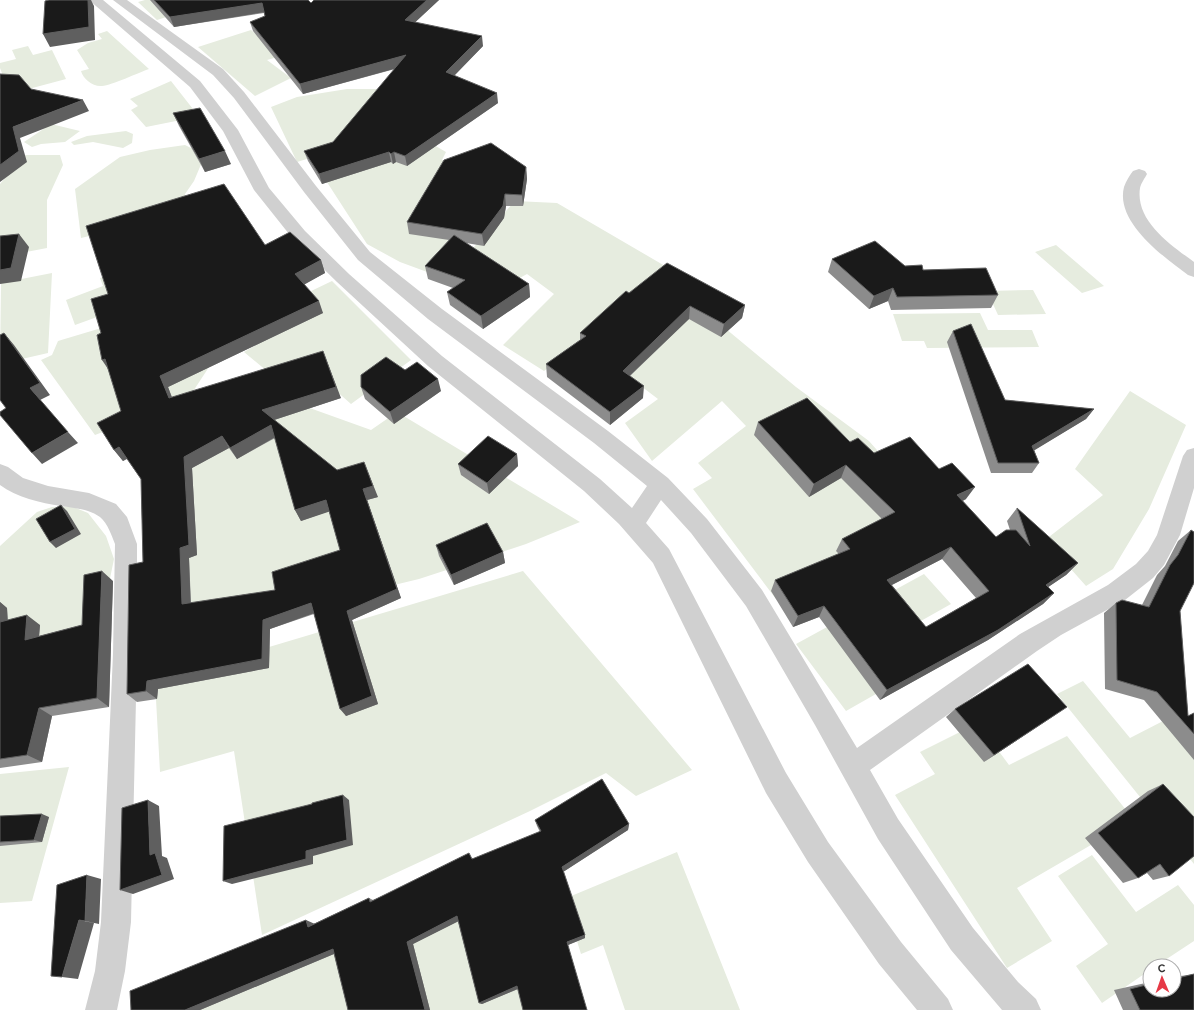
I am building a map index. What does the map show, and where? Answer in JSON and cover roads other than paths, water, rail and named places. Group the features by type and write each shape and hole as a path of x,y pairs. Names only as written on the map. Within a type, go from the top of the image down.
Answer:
{"street":[{"path":"95,0 195,84 230,130 262,190 299,235 343,278 435,361 592,485 637,518 661,556 776,783 818,852 890,953 937,1010"},
{"path":"119,0 218,72 239,95 300,178 364,256 435,314 601,437 657,489 700,526 754,598 888,829 962,939 1007,993 1025,1010"},
{"path":"1139,174 1132,188 1133,206 1146,229 1166,249 1194,271"},
{"path":"852,766 928,715 1038,636 1121,588 1149,567 1158,556 1166,539 1194,456"},
{"path":"0,473 16,485 48,495 89,502 108,511 119,524 126,544 125,654 116,922 110,971 101,1010"},
{"path":"637,518 657,489"}]}
